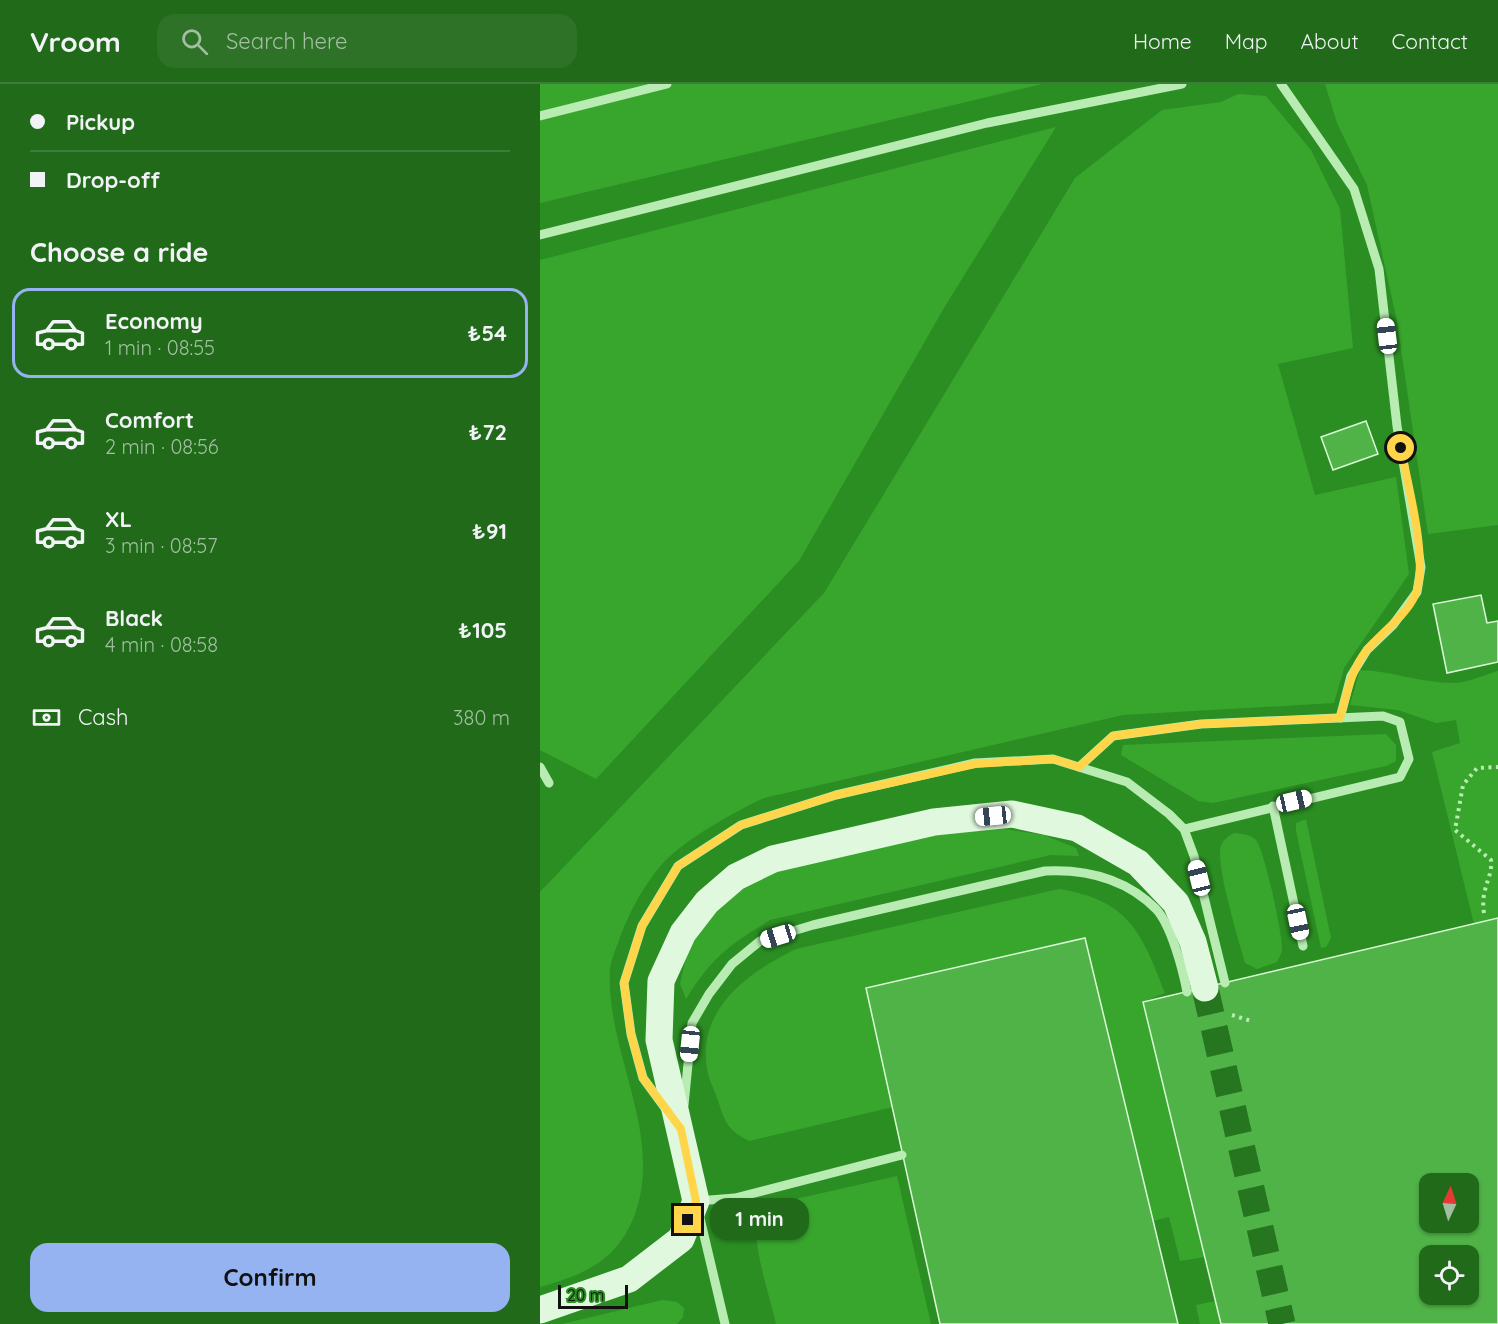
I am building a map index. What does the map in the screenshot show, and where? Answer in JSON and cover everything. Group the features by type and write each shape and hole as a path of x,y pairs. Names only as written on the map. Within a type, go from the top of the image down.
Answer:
{"main road":[{"path":"540,1310 629,1279 681,1239 696,1201 659,1040 661,981 683,933 707,902 736,877 774,859 934,822 1012,814 1077,828 1138,863 1176,903 1193,942 1206,987"}],"lane":[{"path":"540,116 666,84"},
{"path":"540,235 987,123 1182,84"},
{"path":"1281,84 1354,189 1379,268 1397,426 1422,567 1417,592 1393,625 1367,650 1351,676 1340,718"},
{"path":"1079,767 1113,736 1201,724 1383,716 1400,722 1409,759 1400,777 1184,829"},
{"path":"681,1129 643,1078 631,1034 624,983 642,926 678,866 741,825 836,795 975,764 1053,759 1126,782 1169,814 1184,829 1194,856 1206,987"},
{"path":"540,767 549,783"},
{"path":"1273,806 1303,946"},
{"path":"681,1129 692,1023 709,994 732,964 760,941 813,925 1045,871 1073,870 1116,880 1157,910 1181,960 1206,987"},
{"path":"725,1324 696,1201 735,1198 902,1155"}],"path":[{"path":"1484,913 1481,896 1492,868 1491,860 1455,830 1463,785 1477,768 1498,766"},
{"path":"1232,1015 1251,1021"}],"green space":[{"path":"540,84 1042,84 540,203"},
{"path":"1325,84 1498,84 1498,525 1428,534 1397,321 1367,185 1337,123"},
{"path":"1238,94 1266,96 1311,150 1340,209 1353,348 1278,364 1315,495 1396,477 1409,574 1344,668 1334,703 1123,715 764,798 686,843 658,869 637,900 626,922 610,969 611,1000 616,1030 639,1122 643,1153 642,1183 635,1214 628,1230 610,1254 572,1277 540,1287 540,892 824,593 1075,178 1162,110 1221,102"},
{"path":"1056,127 944,308 799,561 596,779 540,750 540,260"},
{"path":"1360,670 1453,683 1498,671 1498,918 1474,924 1432,752 1460,743 1456,720 1436,723 1398,710 1350,705"},
{"path":"1386,734 1396,745 1396,761 1386,766 1213,803 1198,801 1121,755 1123,745"},
{"path":"1306,819 1331,938 1326,947 1321,948 1296,831 1296,823"},
{"path":"992,827 1044,835 1076,848 1079,856 1051,855 770,920 722,953 704,972 686,999 680,984 688,949 708,918 739,888 798,862 941,832"},
{"path":"1234,833 1256,840 1268,875 1279,927 1282,949 1277,962 1257,969 1245,963 1221,869 1221,846 1226,838"},
{"path":"1059,889 1102,901 1117,911 1140,937 1157,972 1165,993 1143,1002 1205,1257 1180,1261 1169,1217 1153,1221 893,1107 749,1141 735,1132 726,1122 707,1069 706,1047 710,1028 718,1010 730,995 761,969 796,949"},
{"path":"897,1176 931,1324 776,1324 756,1235 757,1226 764,1214 774,1204"},
{"path":"662,1300 677,1302 684,1308 683,1317 677,1324 562,1324"},
{"path":"1216,1301 1221,1324 1200,1324 1196,1305"}],"building":[{"path":"1366,421 1378,454 1333,470 1321,437"},
{"path":"1481,595 1487,623 1498,621 1498,662 1447,673 1433,604"},
{"path":"1498,918 1498,1324 1221,1324 1143,1002"},
{"path":"1085,938 1178,1324 940,1324 866,988"}],"tunnel":[{"path":"1205,988 1282,1324"}],"route":[{"path":"688,1220 696,1201 681,1129 643,1078 631,1034 624,983 642,926 678,866 741,825 836,795 952,769 975,764 1053,759 1079,767 1113,736 1201,724 1340,718 1351,676 1367,650 1393,625 1417,592 1422,567 1401,448"}]}
